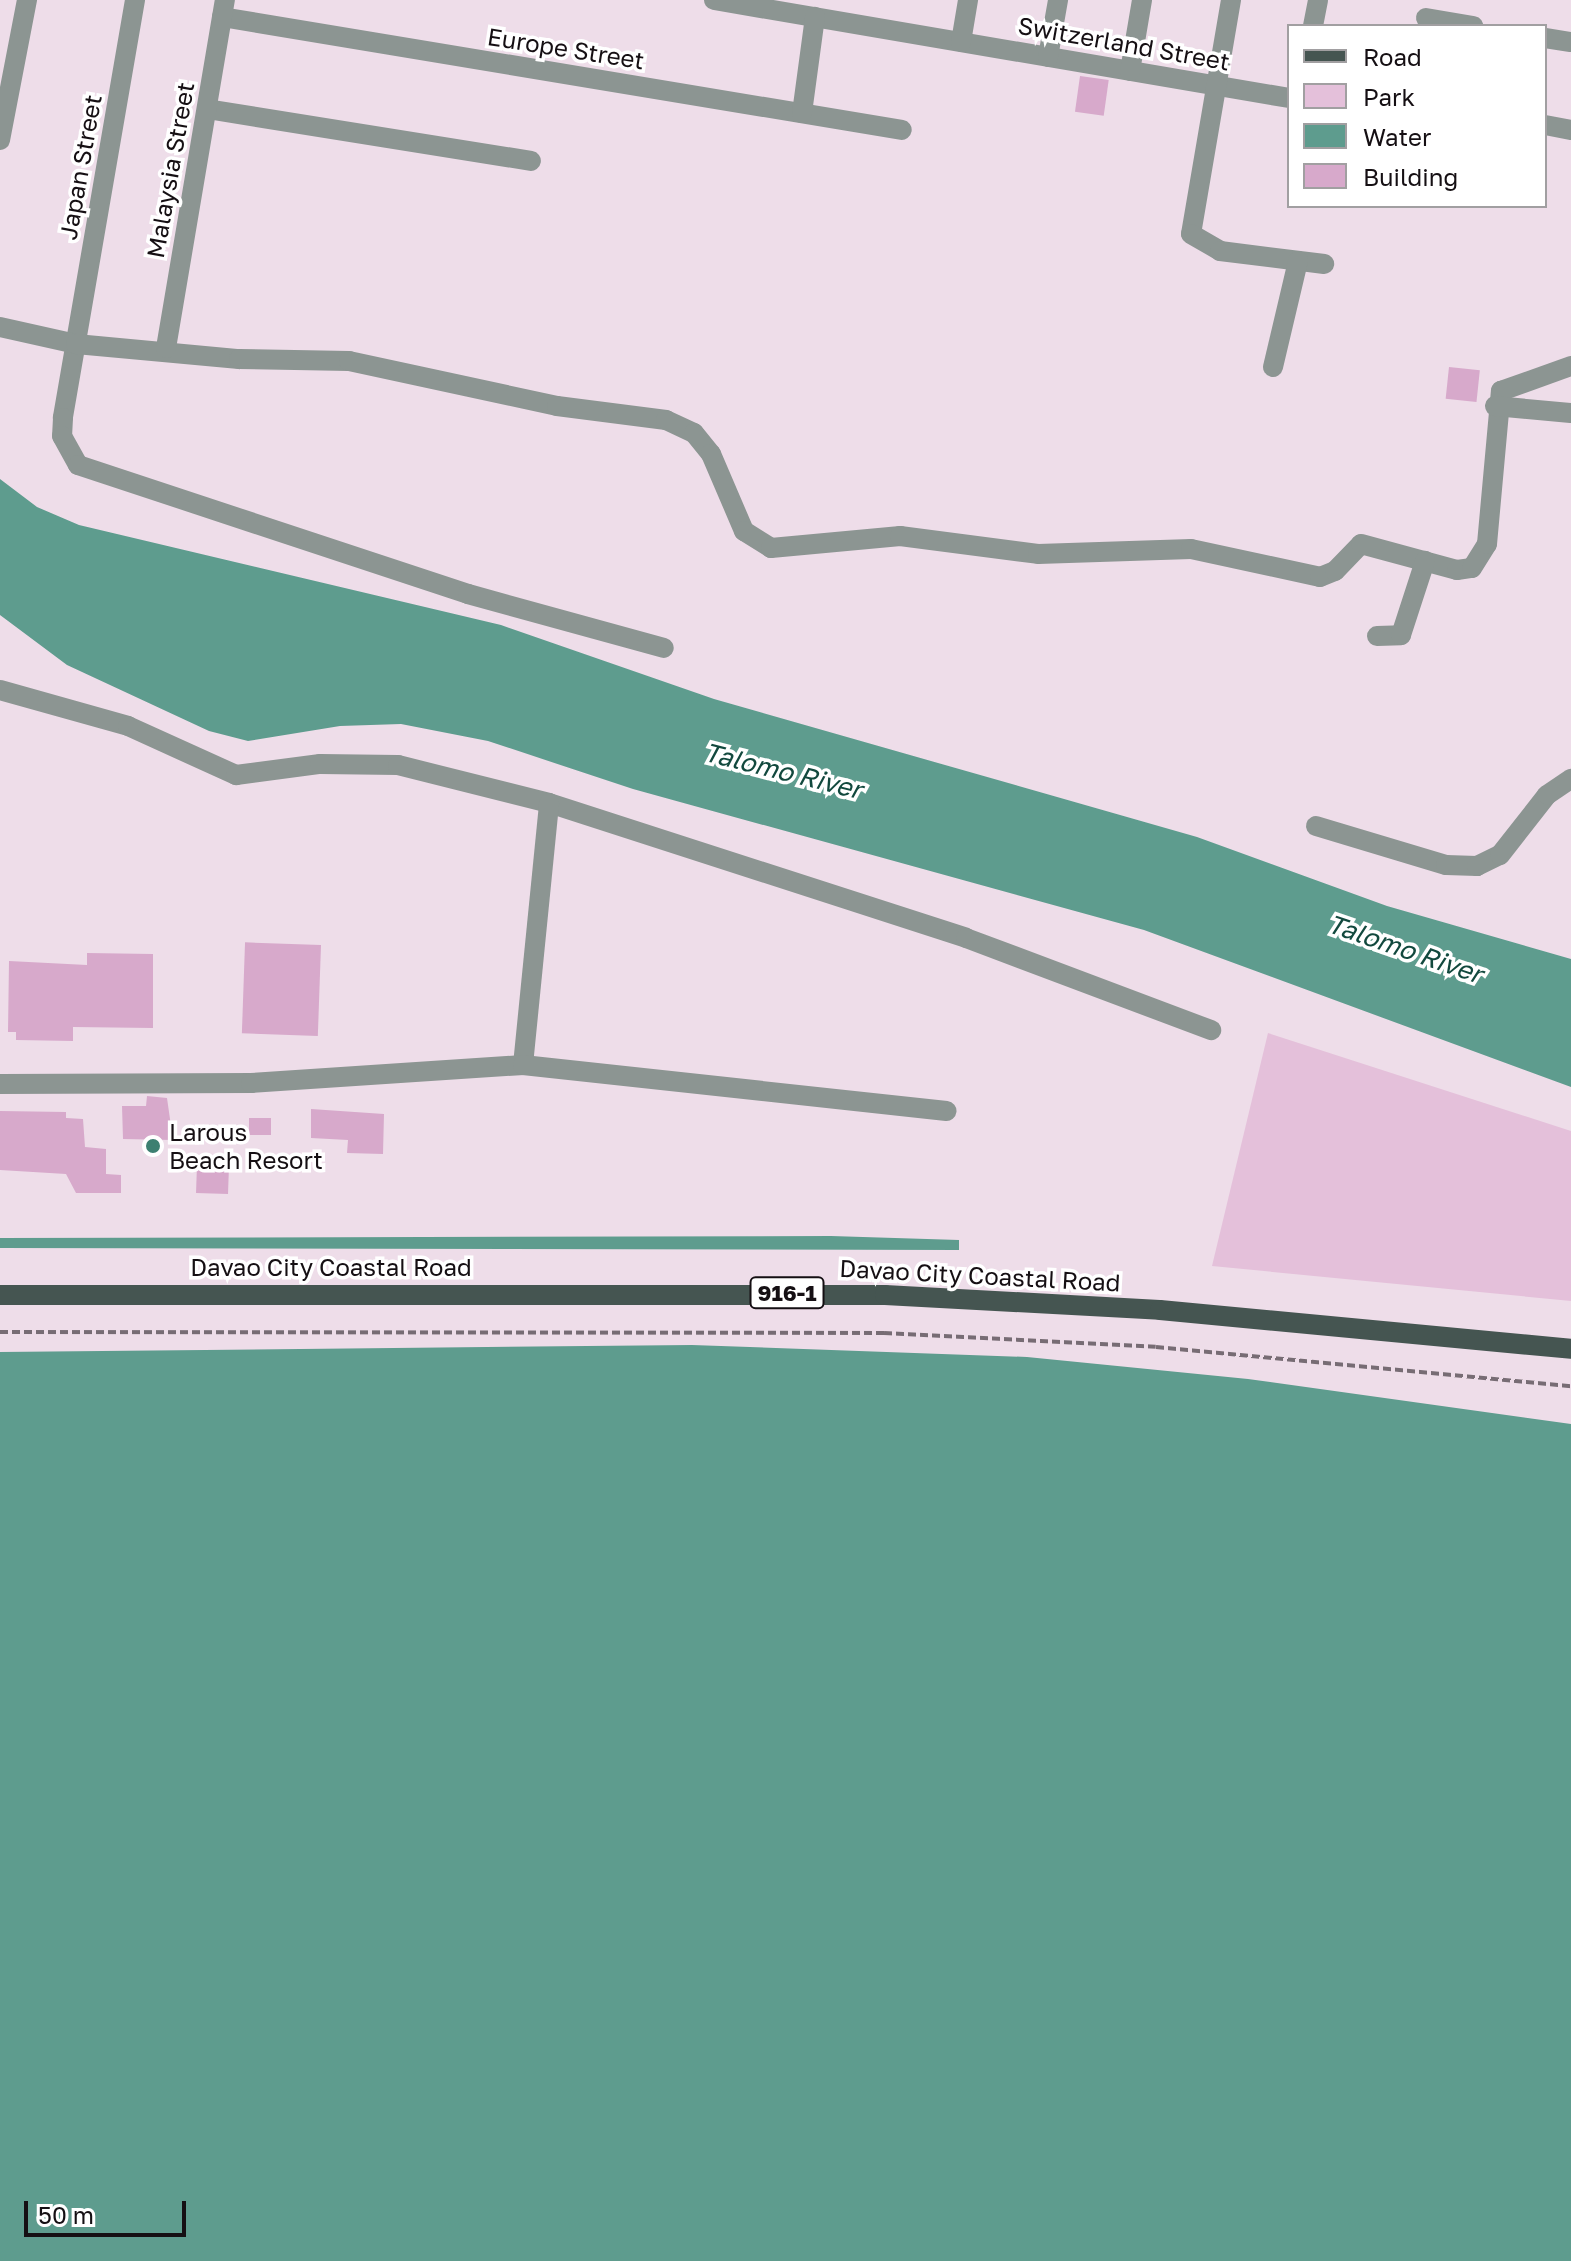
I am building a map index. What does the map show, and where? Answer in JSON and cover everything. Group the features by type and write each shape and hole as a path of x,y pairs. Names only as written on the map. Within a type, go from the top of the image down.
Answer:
{"main road":[{"name":"Davao City Coastal Road","path":"0,1295 885,1295 1160,1310 1571,1349"}],"street":[{"path":"0,140 27,0"},
{"name":"Japan Street","path":"135,0 62,436 78,465 439,585 664,648"},
{"name":"Switzerland Street","path":"714,0 1287,98"},
{"path":"961,42 968,0"},
{"path":"1048,57 1058,0"},
{"path":"1130,71 1142,0"},
{"path":"1231,0 1191,234 1220,251 1324,264"},
{"path":"1313,24 1318,0"},
{"name":"Malaysia Street","path":"166,348 224,9"},
{"name":"Europe Street","path":"224,9 902,130"},
{"path":"1426,15 1464,24"},
{"path":"802,113 815,17"},
{"path":"1547,38 1571,42"},
{"path":"207,109 531,161"},
{"path":"1547,125 1571,130"},
{"path":"1273,367 1298,261"},
{"path":"0,327 76,344 166,348 239,359 349,361 542,403 666,420 702,443 744,531 771,548 900,536 1038,554 1191,549 1320,577 1335,571 1361,544 1465,570 1485,553 1495,406 1510,383 1571,366"},
{"path":"1495,406 1571,413"},
{"path":"1377,636 1401,635 1425,561"},
{"path":"0,690 128,726 236,775 320,764 398,765 549,803 952,932 1211,1030"},
{"path":"1316,826 1446,865 1477,866 1500,855 1547,795 1571,779"},
{"path":"523,1065 549,803"},
{"path":"0,1084 251,1083 523,1065 947,1111"}],"path":[{"path":"0,1332 852,1332 1156,1347 1571,1386"}],"green space":[{"path":"1268,1033 1571,1131 1571,1301 1212,1266"}],"water":[{"name":"Talomo River","path":"0,479 37,507 79,525 501,625 714,699 1197,837 1387,906 1571,959 1571,1087 1144,930 633,789 488,741 401,724 340,726 248,741 209,731 67,665 0,615"},
{"path":"831,1236 959,1240 959,1250 0,1248 0,1238"},
{"path":"692,1345 1027,1357 1248,1379 1571,1424 1571,2261 0,2261 0,1352"}],"building":[{"path":"1080,76 1109,80 1104,116 1075,112"},
{"path":"1449,367 1480,370 1476,402 1446,399"},
{"path":"245,942 321,945 318,1036 242,1033"},
{"path":"87,953 153,954 153,1028 73,1027 73,1041 16,1040 16,1032 8,1032 9,961 87,965"},
{"path":"147,1096 167,1098 173,1140 123,1139 122,1106 146,1106"},
{"path":"311,1109 384,1114 383,1154 347,1153 348,1140 311,1138"},
{"path":"0,1111 66,1112 66,1118 83,1119 85,1147 106,1149 106,1174 121,1175 121,1193 76,1193 66,1174 0,1170"},
{"path":"249,1118 271,1118 271,1135 249,1135"},
{"path":"197,1165 229,1166 228,1194 196,1193"}],"place":[{"name":"Larous Beach Resort","path":"153,1146"}]}
